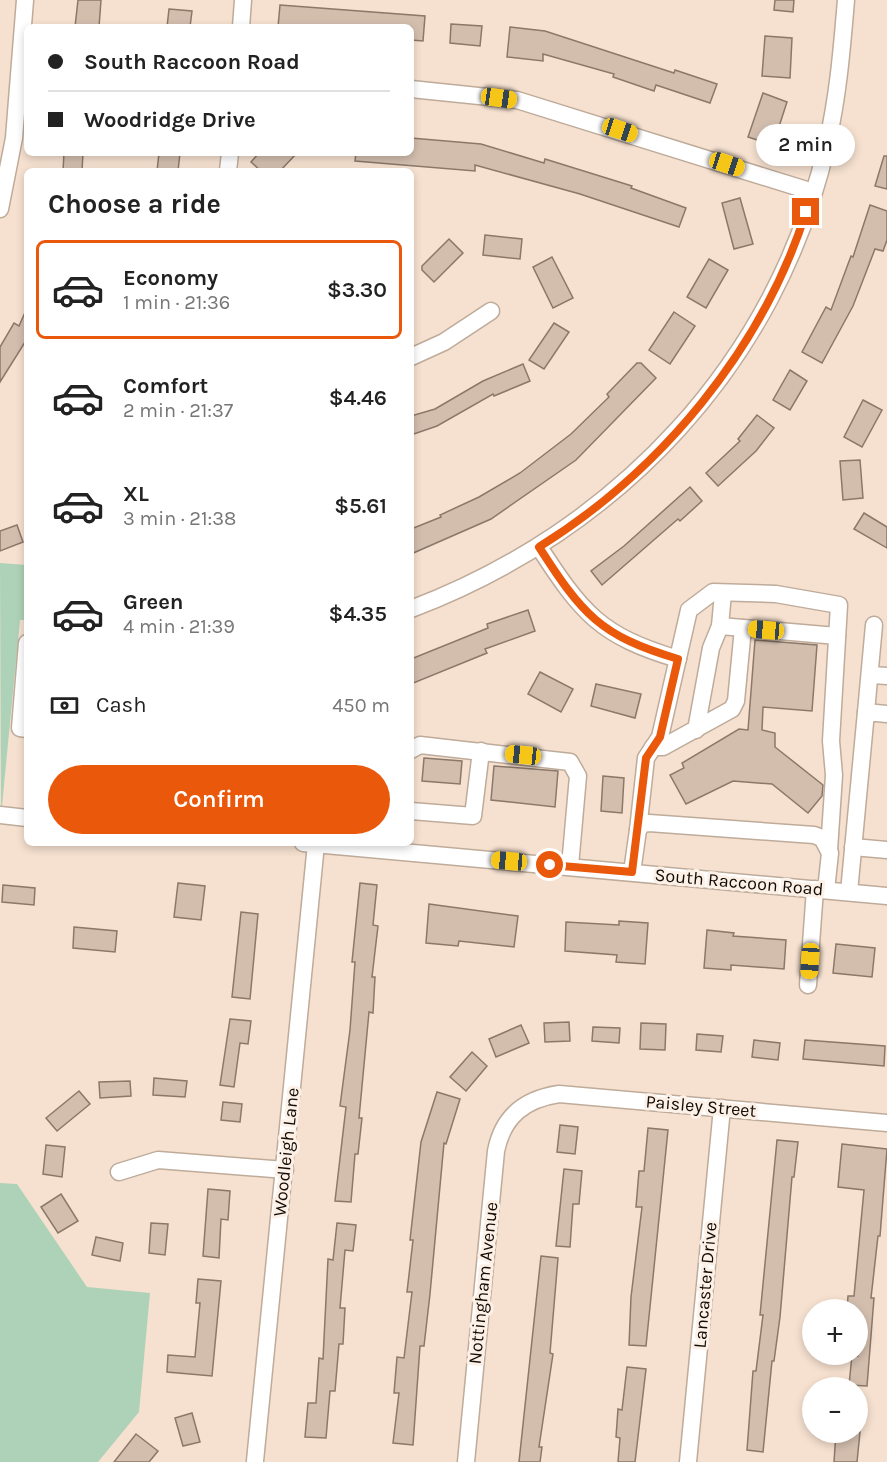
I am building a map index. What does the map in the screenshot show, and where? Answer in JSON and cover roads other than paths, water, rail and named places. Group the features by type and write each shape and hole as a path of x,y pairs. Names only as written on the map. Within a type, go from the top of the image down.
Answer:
{"street":[{"path":"25,0 25,24"},
{"path":"241,24 243,0"},
{"path":"414,608 476,582 539,547 593,510 641,469 681,427 723,375 752,332 776,287 800,233 827,146 838,89 846,0"},
{"path":"0,209 14,138 24,54"},
{"path":"414,89 481,95 546,108 813,192"},
{"path":"414,356 444,342 491,310"},
{"path":"539,547 570,595 591,618 623,640 678,659"},
{"path":"632,872 646,758 660,737 689,610 713,592 776,594 839,605 831,741 834,776 829,850 808,985"},
{"path":"696,729 711,648 720,626 723,592"},
{"path":"849,892 866,712 879,675 874,625"},
{"path":"720,626 837,636"},
{"path":"653,747 663,747 732,709 736,701 743,628"},
{"path":"24,679 20,728 24,729"},
{"path":"866,712 887,714"},
{"path":"414,746 566,760 574,765 578,776 570,866"},
{"path":"414,811 473,816 481,751"},
{"path":"0,815 24,818"},
{"path":"638,830 642,824 649,823 814,835 822,838 829,850"},
{"name":"Woodleigh Lane","path":"256,1462 320,846"},
{"name":"South Raccoon Road","path":"373,846 887,896"},
{"path":"853,847 887,850"},
{"name":"Paisley Street","path":"518,1109 532,1100 560,1094 887,1123"},
{"name":"Lancaster Drive","path":"688,1462 722,1108"},
{"name":"Nottingham Avenue","path":"466,1462 496,1151 501,1133 518,1109"},
{"path":"119,1172 158,1160 285,1170"}]}
